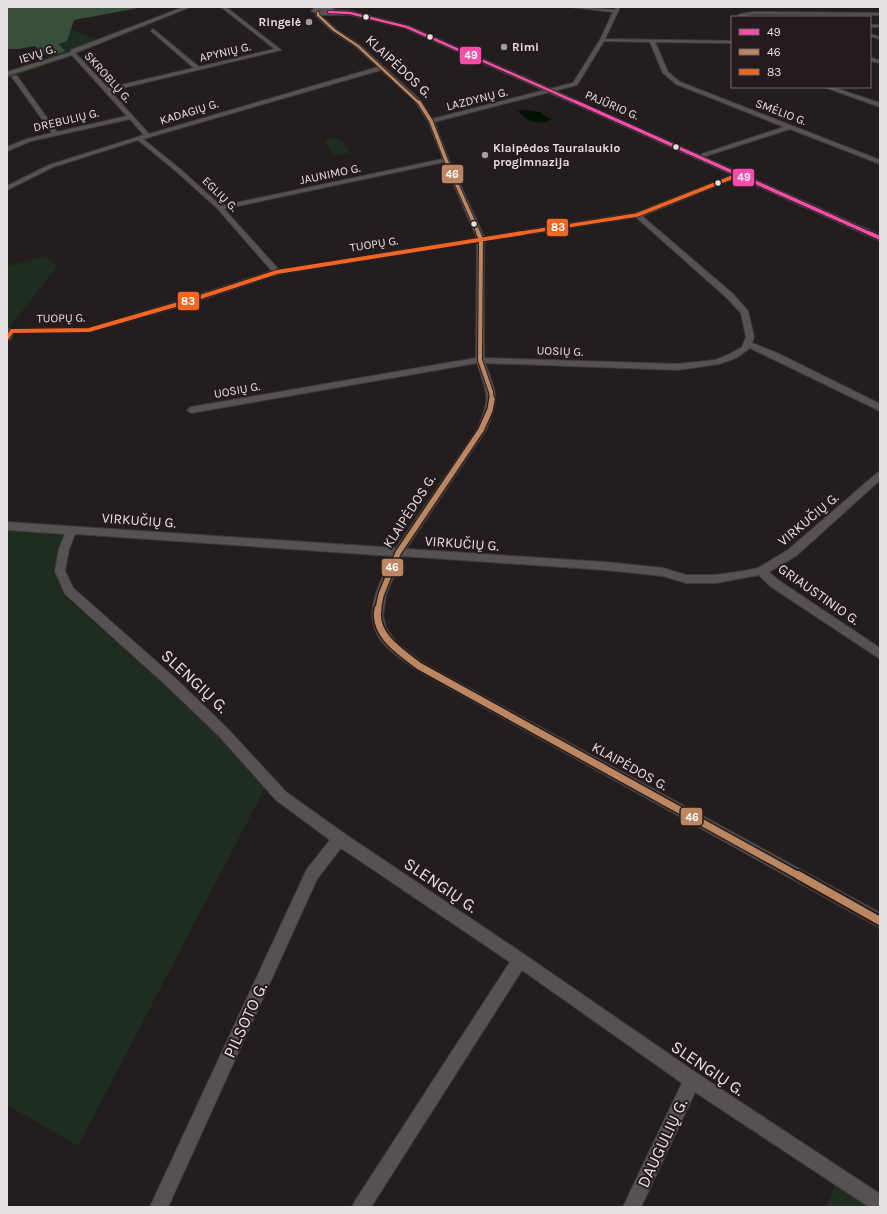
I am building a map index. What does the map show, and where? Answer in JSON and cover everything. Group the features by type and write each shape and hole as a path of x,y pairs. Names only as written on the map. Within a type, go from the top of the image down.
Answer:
{"main road":[{"name":"PAJŪRIO G.","path":"322,11 350,13 407,27 880,232"},
{"name":"PAJŪRIO G.","path":"555,90 738,175 880,238"}],"street":[{"name":"SKROBLŲ G.","path":"148,136 73,53 73,51 188,7"},
{"name":"APYNIŲ G.","path":"107,90 279,50 224,7"},
{"path":"573,7 616,9"},
{"path":"854,7 861,14"},
{"name":"LAZDYNŲ G.","path":"431,121 571,86 579,79 602,40 616,9"},
{"name":"KLAIPĖDOS G.","path":"322,11 334,30 358,46 417,100 431,121 446,160 481,239 480,360 491,392 492,399 490,410 481,430 398,553 381,594 377,615 382,630 393,646 419,666 880,921"},
{"path":"740,16 754,13 880,14"},
{"path":"153,30 198,69"},
{"path":"602,40 731,42"},
{"name":"SMĖLIO G.","path":"652,41 666,73 678,84 880,162"},
{"name":"IEVŲ G.","path":"7,74 73,53"},
{"name":"KADAGIŲ G.","path":"7,188 51,166 92,152 381,68"},
{"path":"15,77 55,134"},
{"path":"830,88 880,106"},
{"name":"DREBULIŲ G.","path":"7,150 29,140 132,117"},
{"path":"704,155 789,127"},
{"name":"EGLIŲ G.","path":"140,138 220,208 277,272"},
{"name":"JAUNIMO G.","path":"220,208 446,160"},
{"name":"TUOPŲ G.","path":"7,338 12,331 89,330 182,303 277,272 637,215 738,175"},
{"path":"637,215 736,303 747,318 750,337 748,344 774,355 880,408"},
{"name":"UOSIŲ G.","path":"191,410 480,360 692,366 725,359 746,348 748,344"},
{"name":"VIRKUČIŲ G.","path":"7,526 147,534 398,553 605,566 663,572 686,579 716,579 761,571 792,553 879,478"},
{"name":"SLENGIŲ G.","path":"72,530 64,549 60,571 69,591 172,683 223,732 281,796 340,839 520,960 692,1080 880,1204"},
{"name":"GRIAUSTINIO G.","path":"761,571 774,583 880,654"},
{"name":"PILSOTO G.","path":"159,1207 312,874 340,839"},
{"path":"361,1207 520,960"},
{"name":"DAUGULIŲ G.","path":"632,1207 692,1080"}],"green space":[{"path":"7,7 144,7 74,20 67,41 59,44 65,51 62,53 46,55 35,46 19,49 7,49"},
{"path":"71,29 98,40 72,49 70,52 72,56 7,79 7,73 50,59 46,55 62,52 59,44 67,41"},
{"path":"339,138 351,153 335,155 324,140"},
{"path":"45,256 57,265 54,272 30,300 7,332 7,266"},
{"path":"7,531 64,535 59,549 55,573 65,597 194,712 243,762 265,788 78,1146 7,1105"},
{"path":"835,1184 869,1207 827,1207"}],"shaded area":[{"path":"524,110 540,112 543,114 542,115 552,119 543,122 534,122 525,118 518,111"}],"transit line":[{"name":"49","path":"329,12 350,13 407,27 880,238"},
{"name":"46","path":"318,13 318,15 334,30 358,46 417,100 431,121 446,160 481,239 480,360 491,392 492,399 490,410 481,430 398,553 381,595 377,615 381,630 393,646 419,666 880,921"},
{"name":"83","path":"7,338 12,331 89,330 182,303 277,272 637,215 738,175"}],"place":[{"name":"Ringelė","path":"309,22"},
{"name":"Rimi","path":"504,47"},
{"name":"Klaipėdos Tauralaukio progimnazija","path":"485,155"}]}
